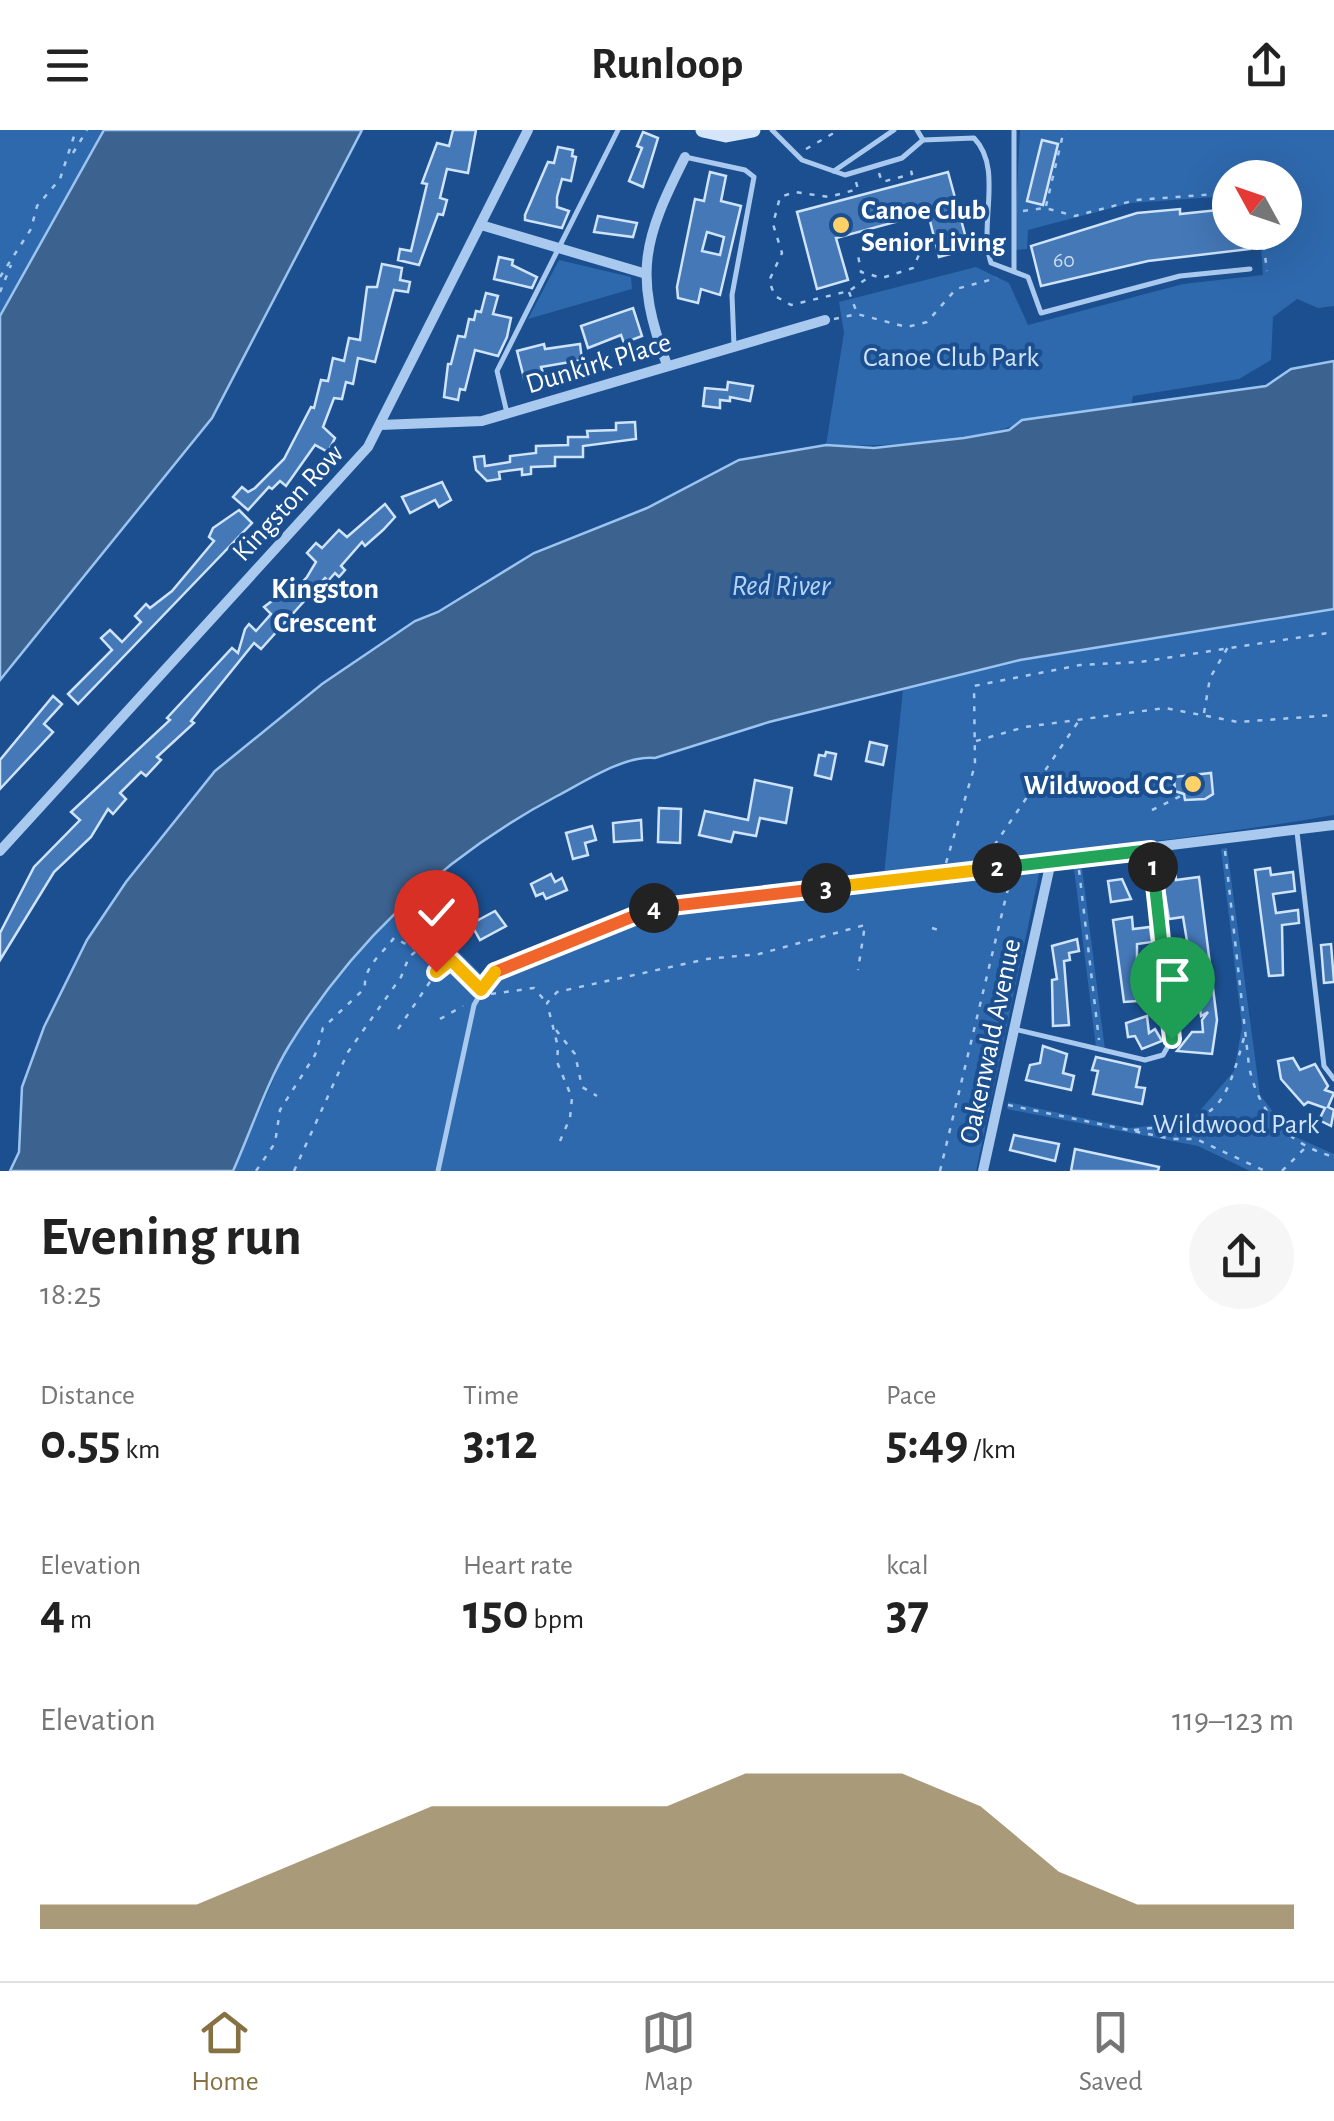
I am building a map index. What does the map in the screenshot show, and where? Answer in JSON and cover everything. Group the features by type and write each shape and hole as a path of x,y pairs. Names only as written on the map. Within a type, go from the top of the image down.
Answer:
{"main road":[{"path":"703,130 726,135 753,130"}],"street":[{"name":"Kingston Row","path":"0,851 368,447 528,130"},
{"path":"666,365 654,332 643,273 654,218 685,157"},
{"path":"481,226 643,273"},
{"name":"Dunkirk Place","path":"380,425 482,421 825,320"},
{"path":"484,986 496,970 648,909 1334,825"},
{"name":"Oakenwald Avenue","path":"983,1171 1051,861"}],"lane":[{"path":"507,413 496,371 618,130"},
{"path":"772,130 792,153 832,173 845,175 902,158 923,140 974,138 984,148 986,250 991,263 1028,277 1041,313 1180,276 1250,269"},
{"path":"832,173 894,130"},
{"path":"918,130 923,140"},
{"path":"1014,130 1014,270"},
{"path":"685,157 745,170 754,177 756,185 732,295 734,346"},
{"path":"1296,830 1324,1066 1334,1079"},
{"path":"1014,1030 1145,1060 1163,1055 1172,1039 1151,850"},
{"path":"438,1171 474,1005 484,986"}],"path":[{"path":"70,158 76,130"},
{"path":"0,292 31,229 37,206 60,180 87,130"},
{"path":"792,153 839,130"},
{"path":"1046,208 1064,130"},
{"path":"869,278 857,264 866,246 908,237 922,248 913,268 896,276 869,278 849,291 792,305 775,296 770,281 782,245 773,224 775,205 787,192 828,197 858,189 855,179 879,172 882,182 912,174 902,158"},
{"path":"1012,212 1046,208 1076,216 1136,200 1212,195"},
{"path":"1264,250 1267,271"},
{"path":"0,278 12,264"},
{"path":"825,320 857,314 907,327 927,322 956,289 997,278"},
{"path":"849,291 857,314"},
{"path":"944,874 974,766 974,686 1080,665 1140,662 1334,632"},
{"path":"1204,715 1210,678 1228,646"},
{"path":"976,740 1024,727 1165,708 1238,722 1334,715"},
{"path":"978,870 1078,721"},
{"path":"1152,810 1183,795"},
{"path":"1224,840 1246,1032 1258,1098 1288,1138 1334,1157"},
{"path":"1078,858 1100,1050"},
{"path":"940,1171 1014,866"},
{"path":"547,1003 567,987 596,986 707,959 758,954 865,925 858,970"},
{"path":"932,928 942,930"},
{"path":"294,1171 348,1052 416,949 441,931"},
{"path":"256,1171 275,1143 280,1110 316,1055 324,1028 365,988 364,979 372,964 394,938 416,949"},
{"path":"416,949 433,941 446,963"},
{"path":"398,1029 451,960 484,986 485,994 534,988 547,1003 555,1029 557,1062 572,1098 570,1118 560,1140"},
{"path":"440,1019 459,1006 474,1005"},
{"path":"555,1029 566,1037 575,1054 582,1086 597,1096"},
{"path":"1130,1131 1189,1124 1206,1114 1232,1084 1246,1032"},
{"path":"998,1103 1130,1131 1196,1139 1265,1171"},
{"path":"1189,1124 1196,1139"},
{"path":"1282,1171 1307,1146"}],"green space":[{"path":"0,130 104,130 0,316"},
{"name":"Canoe Club Park","path":"1020,130 1334,130 1334,306 1318,308 1297,299 1273,317 1271,360 1239,379 1133,396 1131,405 1022,420 985,434 898,444 826,445 844,333 839,302 976,267 1009,283 1028,325 1183,284 1263,275 1261,250 1302,250 1302,160 1212,160 1212,197 1131,203 1028,230 1027,249 1014,250"},
{"path":"559,260 631,277 632,289 528,319"},
{"path":"1334,609 1334,815 884,875 903,689 1020,660"},
{"name":"Wildwood Park","path":"1227,848 1260,1095 1291,1135 1334,1154 1334,1171 1250,1171 1198,1146 1007,1109 1008,1102 1130,1128 1191,1121 1234,1071 1242,1027 1221,849"},
{"path":"1082,868 1105,1050 1096,1047 1074,869"},
{"path":"1040,870 976,1171 233,1171 287,1049 343,968 407,900 488,981 496,970 648,909 883,882"}],"water":[{"path":"104,130 362,130 212,418 0,680 0,316"},
{"name":"Red River","path":"1334,361 1334,609 1020,660 769,722 655,758 617,765 516,819 478,845 406,903 374,935 343,970 289,1046 233,1171 10,1171 19,1152 22,1087 44,1027 87,940 126,882 215,771 322,684 415,621 438,612 534,553 647,508 739,460 826,445 874,448 964,438 1009,430 1022,420 1266,386 1291,369"}],"building":[{"path":"453,130 476,130 468,173 447,169 440,198 447,200 443,215 438,214 419,265 398,260 400,249 411,251 427,184 422,183 437,143 449,146"},
{"path":"643,132 658,138 643,187 629,181 642,148 637,146"},
{"path":"1042,140 1058,144 1043,205 1027,201"},
{"path":"558,147 573,150 572,156 576,157 571,181 562,179 557,197 557,207 569,211 562,228 525,220"},
{"path":"710,172 726,176 721,201 741,206 720,295 701,289 698,303 678,298 677,287 695,199 704,201","holes":["707,232 724,237 720,255 702,251"]},
{"name":"Canoe Club Senior Living","path":"948,172 969,249 939,257 928,213 836,238 848,280 817,289 797,212"},
{"path":"1212,211 1212,250 1242,250 1148,261 1041,286 1031,246 1137,213"},
{"path":"598,216 637,223 633,237 594,232"},
{"path":"499,257 513,260 512,265 537,277 532,288 494,279"},
{"path":"382,264 402,268 400,280 410,282 408,292 394,290 375,362 358,358 353,384 346,382 342,399 334,398 323,427 335,438 328,452 315,445 286,486 280,481 272,489 269,487 248,510 233,497 242,487 248,492 255,488 284,459 311,407 314,408 321,380 328,381 333,358 344,361 349,338 360,340 367,287 377,287"},
{"path":"486,293 498,296 493,314 511,318 507,337 498,356 475,350 465,390 460,389 458,400 444,397 448,364 458,336 465,337 469,319 474,320 476,311 481,312"},
{"path":"633,308 642,336 624,343 621,335 588,348 581,326"},
{"path":"544,344 545,349 580,344 582,360 541,367 543,373 524,378 517,351"},
{"path":"728,382 753,386 750,401 730,397 730,401 720,400 720,408 703,406 705,388 727,390"},
{"path":"635,422 636,439 583,446 583,457 555,457 555,466 531,467 531,474 522,475 522,469 499,472 500,479 487,481 476,470 474,457 484,456 485,466 510,462 510,456 536,453 536,446 568,445 568,437 588,437 587,431 616,430 616,423"},
{"path":"442,482 451,500 439,507 435,500 410,513 402,497"},
{"path":"385,504 395,517 365,546 362,542 341,566 345,570 339,577 335,573 328,581 325,578 261,649 254,643 191,721 194,723 157,757 161,760 146,776 141,772 120,793 126,799 113,814 108,809 91,837 54,872 0,960 0,933 34,867 80,820 71,812 170,720 167,718 232,648 238,653 249,624 256,631 271,614 264,607 284,592 288,597 307,577 316,562 307,553 316,543 322,548 339,530 347,537"},
{"path":"239,510 252,523 78,704 68,694 112,650 101,638 110,630 122,642 141,622 135,616 146,604 150,608 172,591 214,541 209,537 213,528"},
{"path":"53,696 62,704 44,724 53,732 0,789 0,760"},
{"path":"870,742 887,746 883,765 866,761"},
{"path":"826,752 836,754 831,779 815,775 819,755 825,756"},
{"name":"Wildwood CC","path":"1211,773 1213,794 1205,799 1185,800 1184,794 1175,791 1174,777"},
{"path":"755,780 792,788 786,823 760,818 756,836 734,832 731,842 699,835 705,811 748,820"},
{"path":"659,808 681,809 680,843 658,842"},
{"path":"641,820 642,840 614,842 613,823"},
{"path":"592,826 596,840 585,843 588,855 573,859 566,833"},
{"path":"1270,868 1271,875 1293,872 1295,891 1273,894 1276,913 1298,910 1299,923 1282,925 1283,975 1269,976 1255,870"},
{"path":"1175,869 1176,880 1199,877 1217,1020 1212,1054 1177,1051 1192,1032 1203,1032 1202,1020 1208,1012 1201,1016 1196,983 1178,985 1176,977 1172,955 1188,953 1187,941 1183,917 1169,919 1161,871"},
{"path":"551,874 555,882 562,878 567,890 546,899 543,893 536,896 531,884"},
{"path":"1122,879 1131,899 1111,902 1108,881"},
{"path":"495,911 506,926 480,940 471,924"},
{"path":"1132,917 1133,929 1150,927 1152,942 1137,944 1137,1001 1124,1002 1113,920"},
{"path":"1077,939 1079,951 1069,953 1070,960 1064,961 1069,1025 1053,1026 1052,980 1057,979 1052,946"},
{"path":"1331,944 1334,982 1324,983 1321,945"},
{"path":"1147,1016 1149,1033 1155,1029 1162,1041 1142,1049 1135,1036 1128,1037 1126,1023"},
{"path":"1043,1046 1067,1054 1063,1073 1074,1076 1071,1090 1026,1080 1030,1065 1040,1063"},
{"path":"1096,1057 1140,1067 1136,1087 1145,1088 1142,1104 1093,1094 1098,1071 1092,1070"},
{"path":"1293,1058 1300,1070 1315,1064 1328,1086 1325,1090 1334,1093 1328,1107 1334,1110 1331,1126 1319,1120 1325,1108 1308,1102 1304,1105 1281,1079 1278,1061"},
{"path":"1014,1135 1059,1144 1055,1161 1010,1150"},
{"path":"1075,1149 1159,1167 1158,1171 1071,1171"}],"place":[{"name":"Canoe Club Senior Living","path":"841,225"},
{"name":"Wildwood CC","path":"1193,784"}],"district":[{"name":"Kingston Crescent","path":"325,605"}],"route":[{"path":"436,972 451,960 481,990 496,970 648,909 1151,850 1172,1039"}]}
